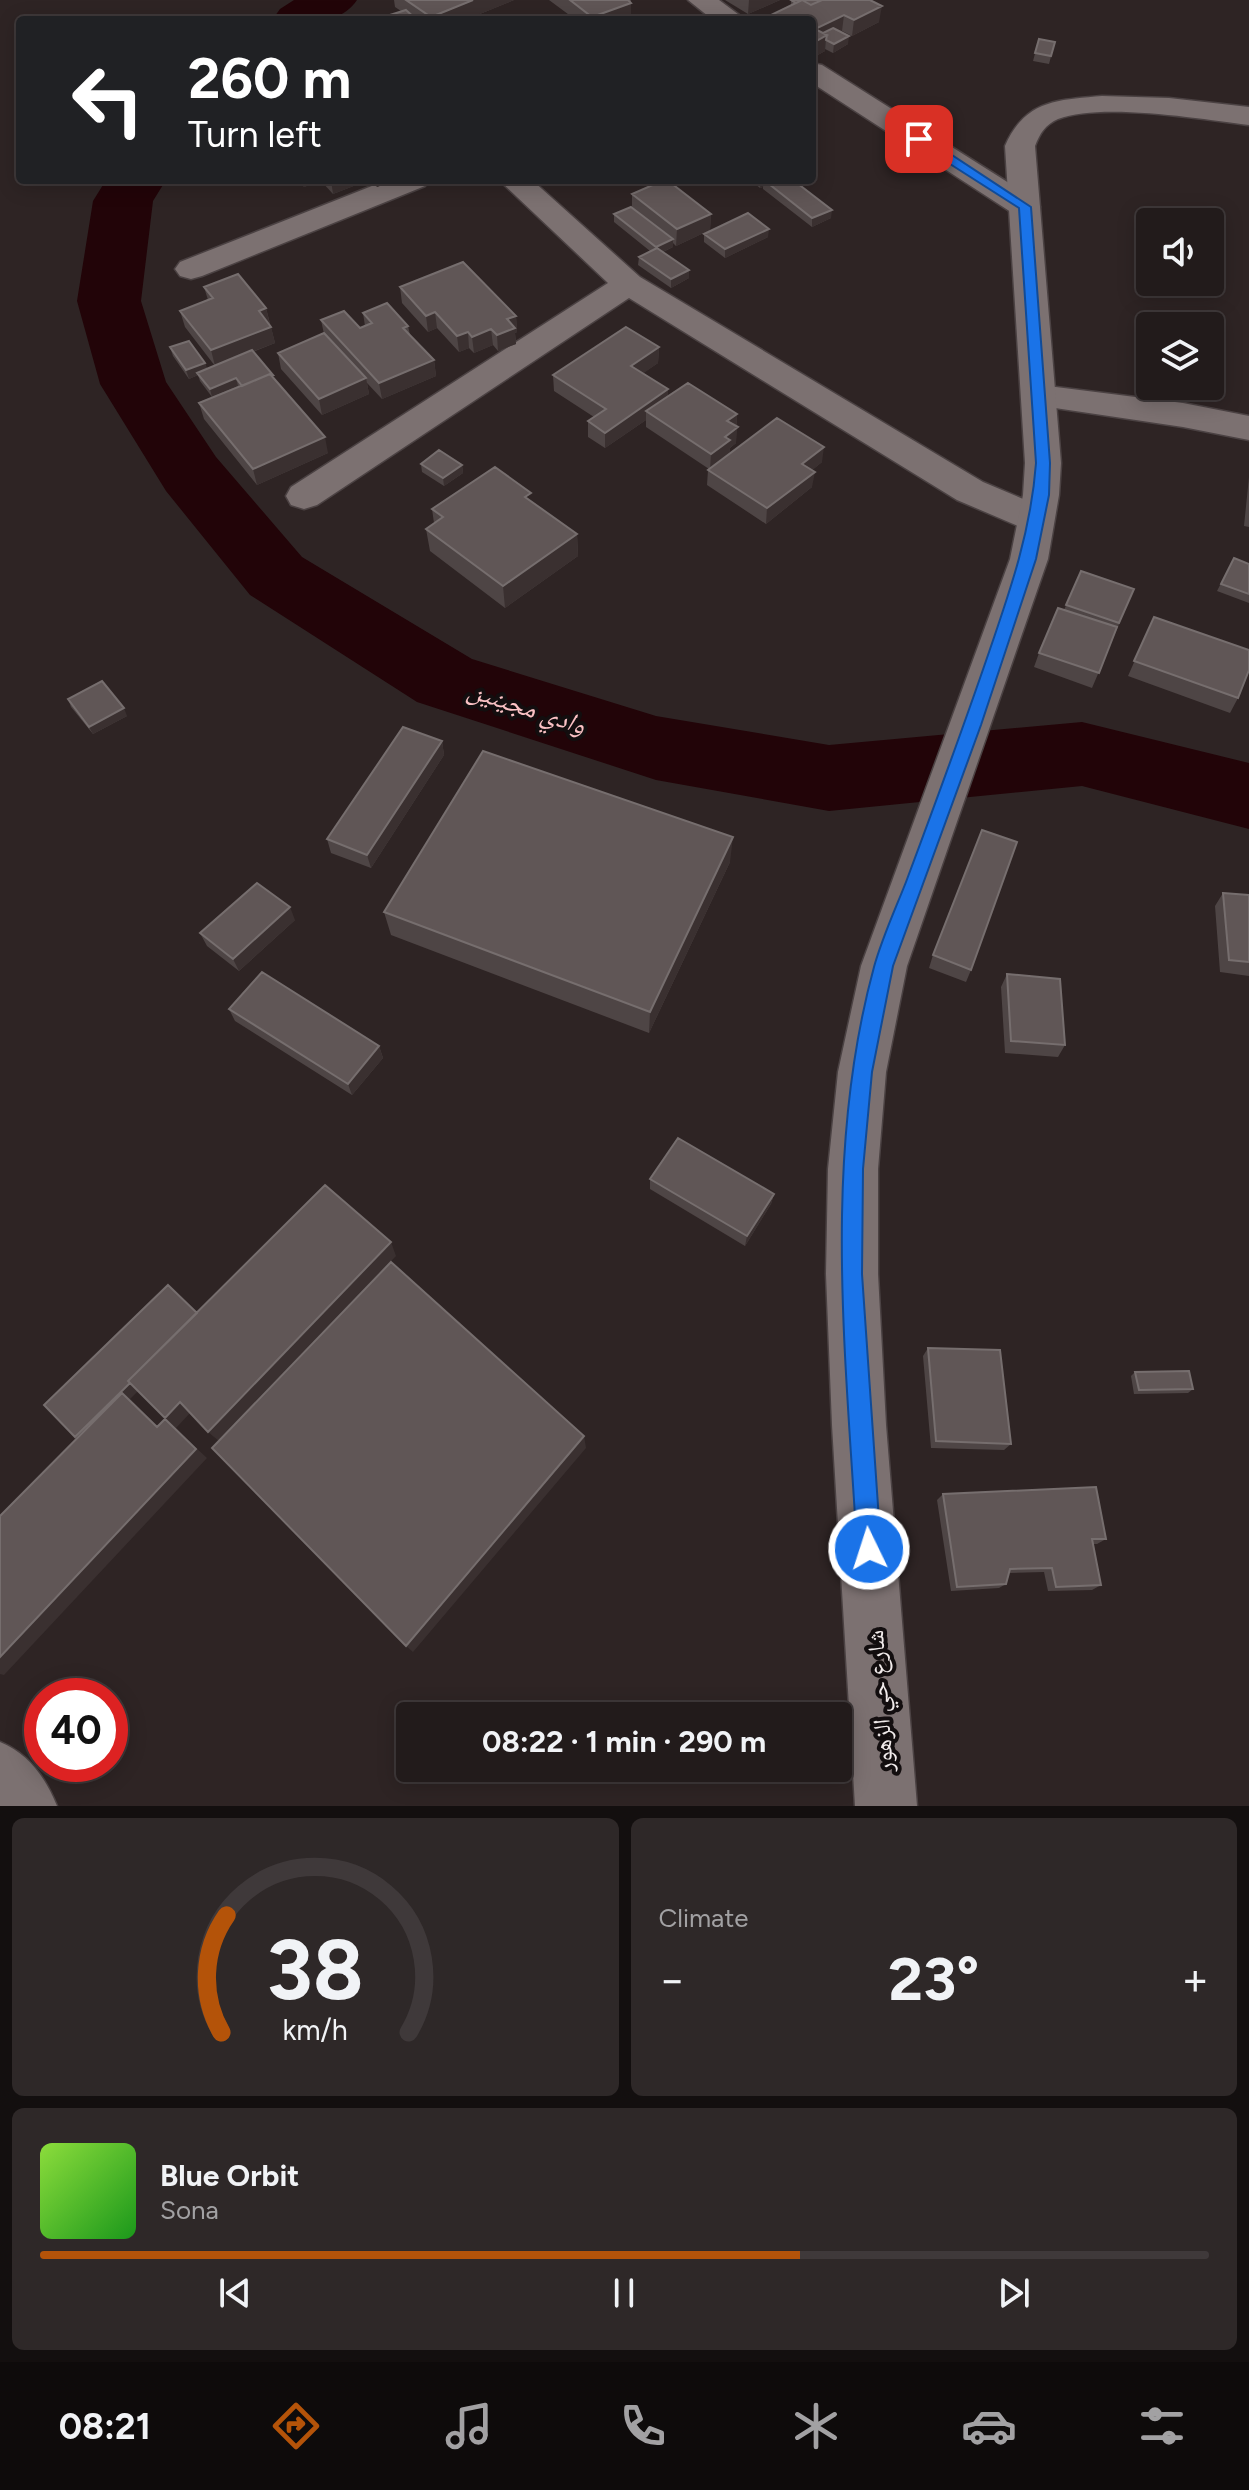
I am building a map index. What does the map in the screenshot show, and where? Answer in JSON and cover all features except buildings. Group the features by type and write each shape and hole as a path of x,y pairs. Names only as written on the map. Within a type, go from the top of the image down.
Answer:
{"street":[{"path":"701,0 726,16"},
{"path":"816,74 1025,207"},
{"name":"شارع حي الزهور","path":"886,1806 852,1274 853,1169 862,1072 884,966 1029,559 1036,519 1043,463 1020,146 1033,122 1060,110 1088,105 1147,106 1249,116"},
{"path":"191,269 404,184"},
{"path":"518,184 629,284 970,491 1036,519"},
{"path":"304,496 629,284"},
{"path":"1040,396 1183,415 1249,428"},
{"path":"0,1772 26,1806"}],"waterway":[{"name":"وادي مجينين","path":"305,16 331,0"},
{"name":"وادي مجينين","path":"134,184 123,201 109,301 133,384 191,474 276,576 445,681 656,748 829,778 1082,754 1249,796"}],"route":[{"path":"869,1549 852,1274 853,1169 862,1072 884,966 1029,559 1041,495 1043,463 1025,207 919,139"}]}
